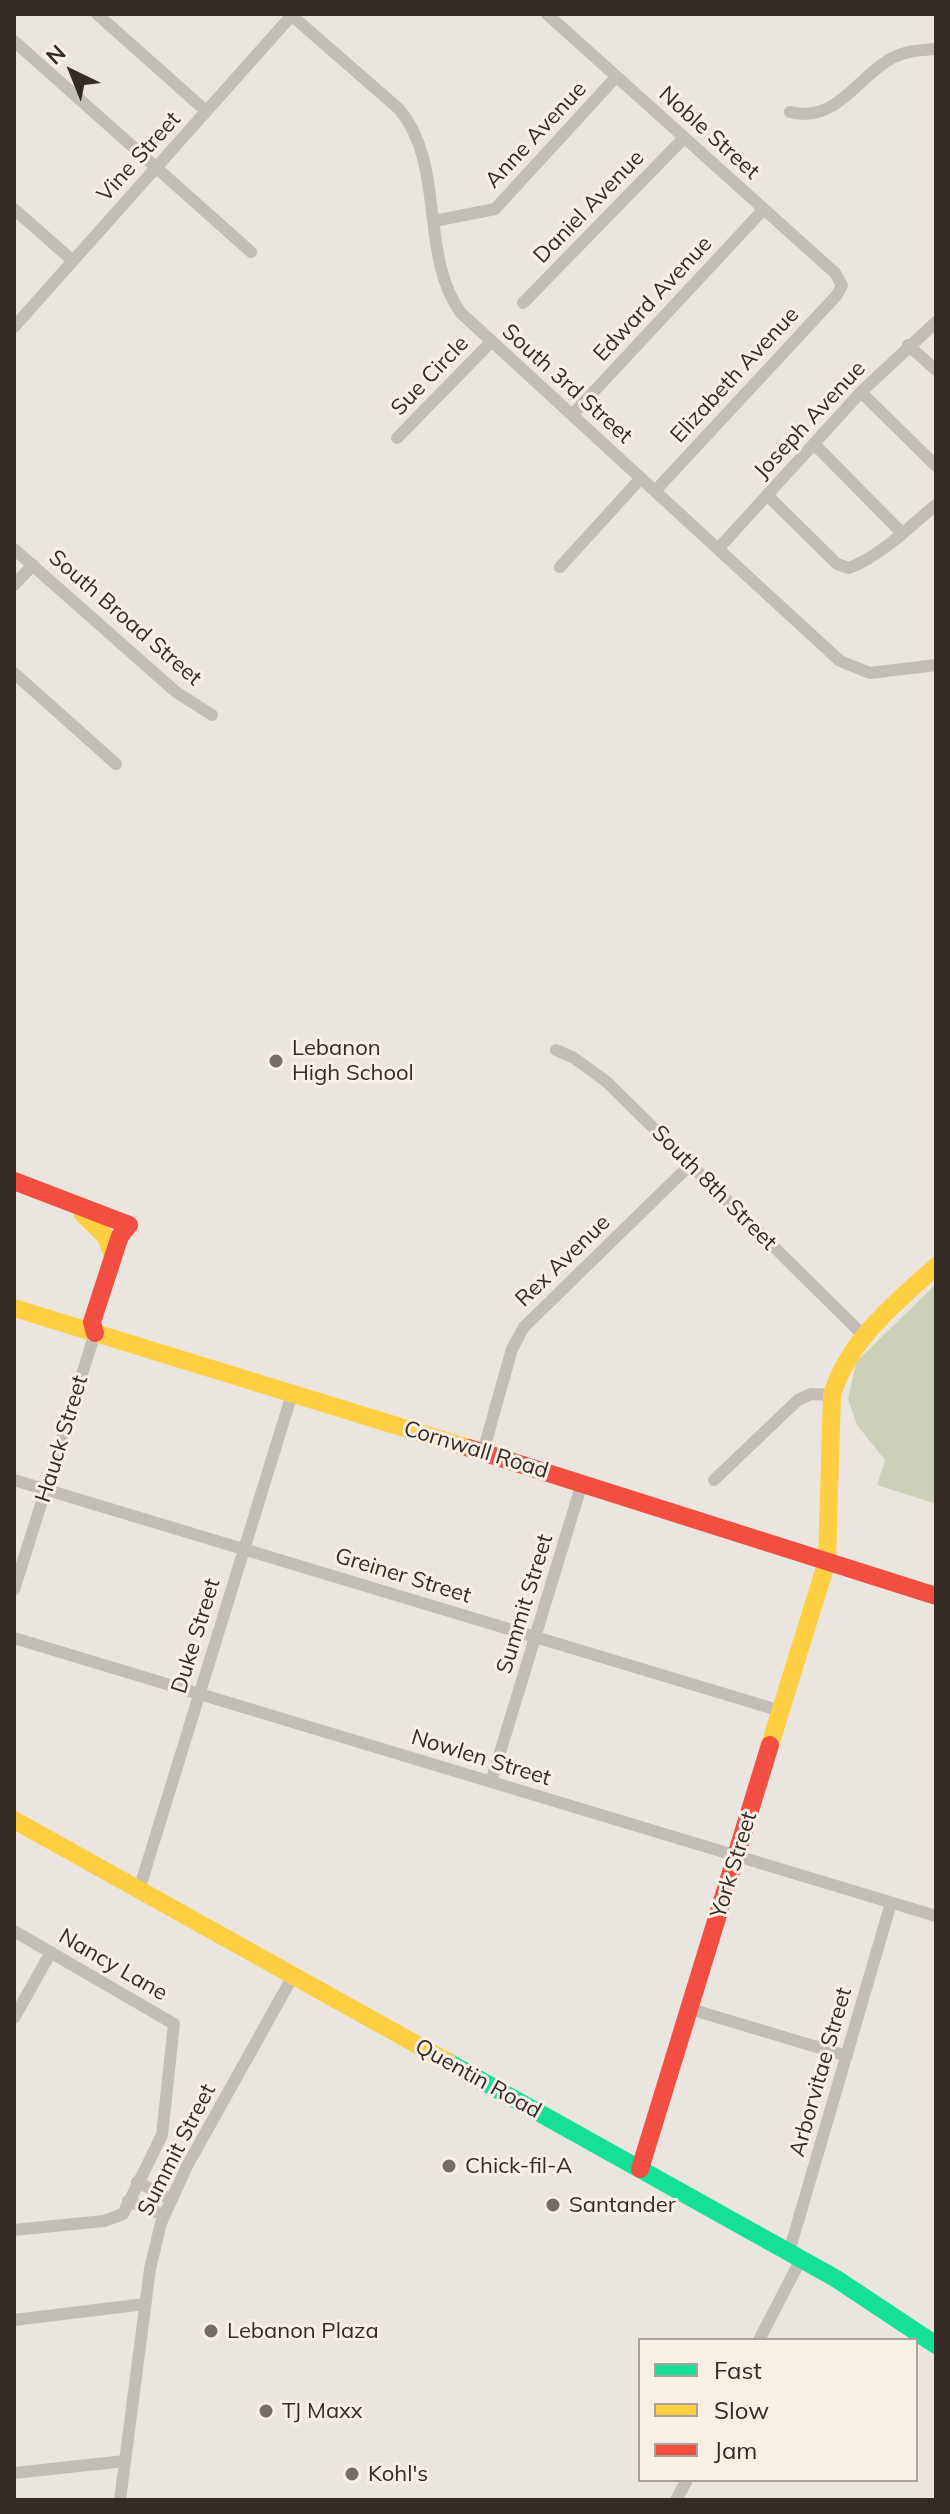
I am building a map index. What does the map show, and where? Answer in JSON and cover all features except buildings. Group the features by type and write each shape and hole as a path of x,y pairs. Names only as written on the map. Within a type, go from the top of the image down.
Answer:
{"main road":[{"path":"14,1181 129,1225"},
{"path":"67,1201 104,1231 112,1245 113,1256"},
{"name":"Hauck Street","path":"95,1333 92,1322 120,1236 129,1225"},
{"name":"Hauck Street","path":"95,1333 102,1325 130,1239 129,1225"},
{"name":"York Street","path":"640,2169 827,1561 832,1395 843,1362 864,1336 936,1266"},
{"name":"Cornwall Road","path":"14,1308 936,1596"},
{"name":"Quentin Road","path":"14,1820 795,2256 884,2308 936,2345"}],"street":[{"path":"97,14 206,111"},
{"name":"Vine Street","path":"14,327 292,14"},
{"name":"South 3rd Street","path":"292,14 409,121 420,144 446,288 461,313 849,666 870,673 936,665"},
{"name":"Noble Street","path":"547,14 835,273 842,285"},
{"path":"14,41 251,252"},
{"path":"790,112 810,116 817,113 849,94 890,59 911,51 936,49"},
{"name":"Anne Avenue","path":"434,221 495,209 616,77"},
{"name":"Daniel Avenue","path":"523,303 684,138"},
{"path":"14,209 73,261"},
{"name":"Edward Avenue","path":"572,415 763,210"},
{"name":"Elizabeth Avenue","path":"655,491 837,295 842,285"},
{"name":"Joseph Avenue","path":"718,549 861,392 936,322"},
{"name":"Sue Circle","path":"397,438 491,342"},
{"path":"908,345 936,370"},
{"path":"861,392 936,466"},
{"path":"814,444 902,533"},
{"path":"560,567 641,478"},
{"path":"767,495 837,564 849,568 858,565 936,505"},
{"name":"South Broad Street","path":"14,549 176,692 212,715"},
{"path":"14,585 33,565"},
{"path":"14,673 116,764"},
{"name":"South 8th Street","path":"556,1050 574,1058 607,1082 864,1336"},
{"name":"Rex Avenue","path":"483,1452 512,1349 524,1327 691,1164"},
{"name":"Hauck Street","path":"14,1590 95,1333"},
{"name":"Duke Street","path":"139,1890 292,1394"},
{"path":"714,1480 798,1400 811,1394 832,1395"},
{"name":"Greiner Street","path":"14,1480 781,1711"},
{"name":"Summit Street","path":"491,1782 582,1483"},
{"name":"Nowlen Street","path":"14,1638 936,1916"},
{"name":"Arborvitae Street","path":"760,2338 795,2256 891,1903"},
{"name":"Nancy Lane","path":"14,1931 174,2024 162,2135 137,2182"},
{"path":"14,2018 51,1952"},
{"name":"Summit Street","path":"120,2500 145,2304 155,2245 164,2215 293,1976"},
{"path":"690,2009 847,2056"},
{"path":"14,2230 104,2221 123,2214 137,2182 170,2199"},
{"path":"128,2201 164,2215"},
{"path":"14,2320 145,2304"},
{"path":"14,2473 125,2461"},
{"path":"676,2500 686,2482"}],"green space":[{"path":"936,1284 936,1504 877,1485 885,1460 857,1425 848,1399 856,1362"}],"traffic: fast":[{"path":"448,2062 835,2278 936,2345"}],"traffic: slow":[{"path":"82,1213 106,1237 113,1256"},
{"path":"770,1745 827,1561 832,1395 840,1375 862,1340 936,1266"},
{"path":"14,1308 469,1448"},
{"path":"14,1820 448,2062"}],"traffic: jam":[{"path":"14,1181 129,1225"},
{"path":"95,1333 92,1322 120,1236 129,1225"},
{"path":"469,1448 936,1596"},
{"path":"640,2169 770,1745"}],"place":[{"name":"Lebanon High School","path":"276,1061"},
{"name":"Chick-fil-A","path":"449,2166"},
{"name":"Santander","path":"553,2205"},
{"name":"Lebanon Plaza","path":"211,2331"},
{"name":"TJ Maxx","path":"266,2411"},
{"name":"Kohl's","path":"352,2474"}]}
